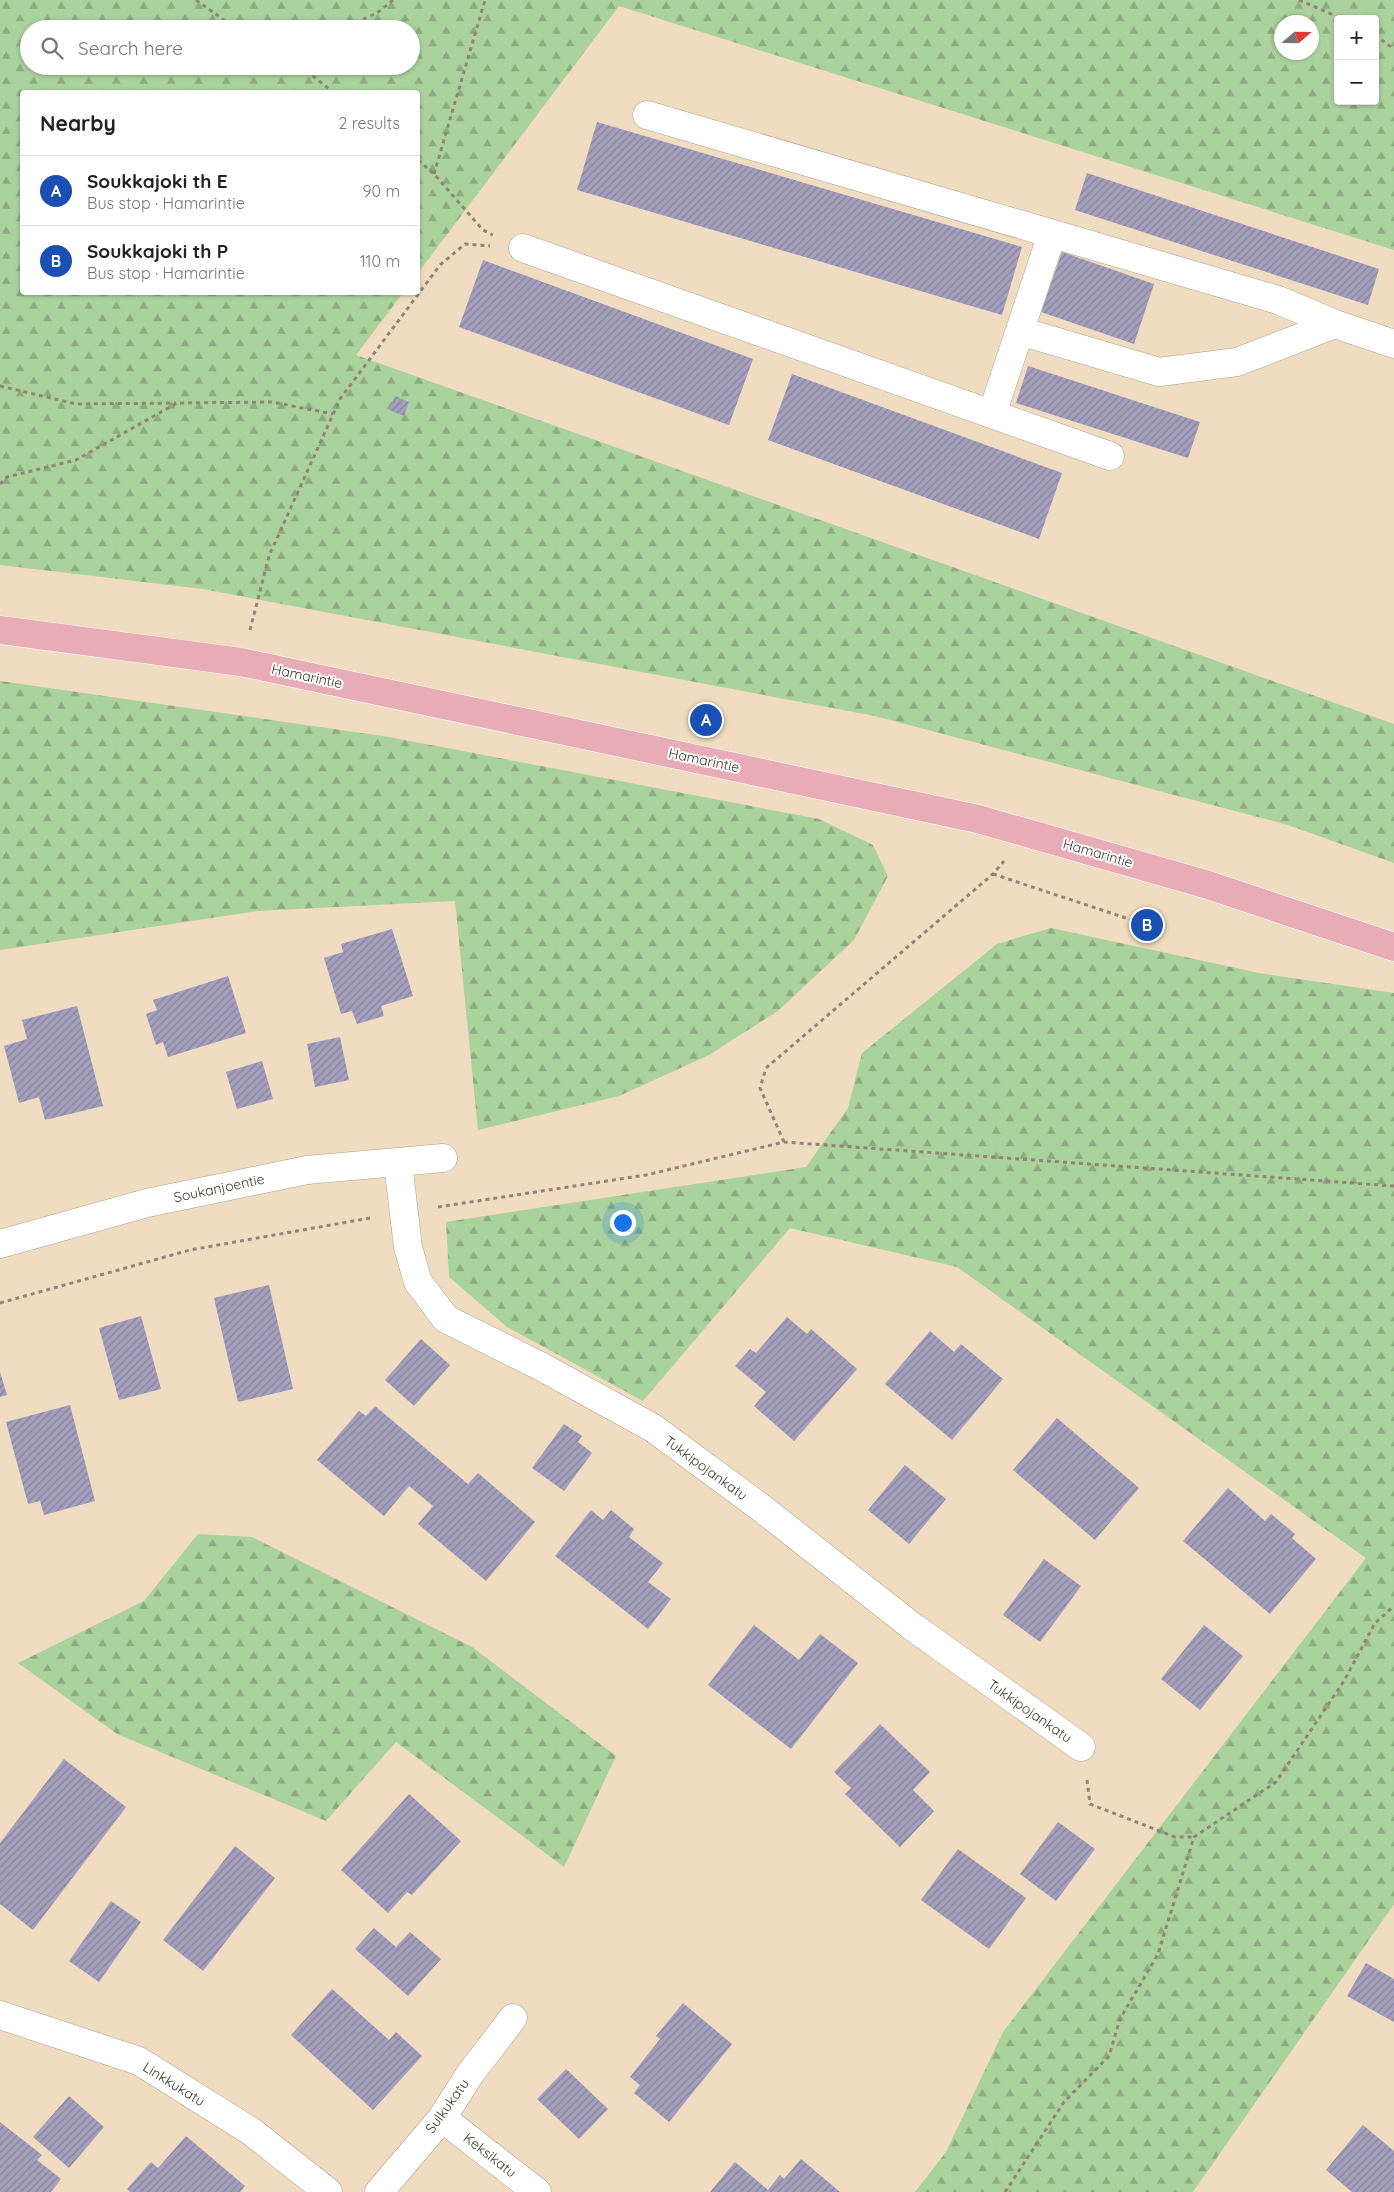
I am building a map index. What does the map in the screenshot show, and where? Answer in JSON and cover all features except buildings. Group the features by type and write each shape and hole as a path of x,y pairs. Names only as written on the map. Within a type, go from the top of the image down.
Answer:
{"main road":[{"name":"Hamarintie","path":"0,630 241,662 968,817 1205,884 1394,947"}],"street":[{"path":"647,115 1278,300 1336,324 1394,344"},
{"path":"992,414 1052,234"},
{"path":"523,248 1110,456"},
{"path":"1020,331 1159,372 1237,362 1336,324"},
{"name":"Soukanjoentie","path":"0,1244 147,1203 307,1170 442,1158"},
{"name":"Tukkipojankatu","path":"398,1163 408,1247 418,1282 446,1319 540,1366 653,1428 760,1507 913,1628 1081,1747"},
{"name":"Linkkukatu","path":"0,2015 138,2061 252,2132 328,2192"},
{"name":"Sulkukatu","path":"378,2192 442,2118 470,2074 512,2018"},
{"name":"Keksikatu","path":"442,2118 537,2192"}],"path":[{"path":"196,0 223,20"},
{"path":"361,20 377,13 393,0"},
{"path":"434,174 485,0"},
{"path":"1299,0 1334,15"},
{"path":"1379,38 1394,49"},
{"path":"311,75 330,90"},
{"path":"420,162 434,174 483,230 523,248"},
{"path":"420,292 440,265 465,244 523,248"},
{"path":"241,662 269,556 340,399 418,295"},
{"path":"0,386 76,404 272,402 333,414"},
{"path":"0,484 7,477 76,460 176,403"},
{"path":"784,1142 760,1088 766,1068 993,874 1027,833"},
{"path":"993,874 1147,924"},
{"path":"0,1303 190,1250 404,1212 646,1175 784,1142 1394,1186"},
{"path":"1081,1747 1090,1804 1175,1837 1194,1837 1276,1782 1344,1681 1375,1623 1394,1606"},
{"path":"1004,2192 1064,2102 1108,2056 1120,2019 1158,1954 1194,1837"}],"green space":[{"path":"0,0 1394,0 1394,250 619,6 420,270 420,90 20,90 20,295 401,295 356,355 1394,724 1394,863 1288,825 875,716 203,589 0,565"},
{"path":"0,681 389,737 819,819 873,845 888,876 854,940 779,1010 709,1055 619,1096 478,1130 455,901 258,911 0,950"},
{"path":"1051,928 1259,973 1394,993 1394,1904 1193,2192 915,2192 946,2152 1003,2032 1366,1558 957,1267 790,1228 643,1401 507,1327 449,1277 446,1222 806,1167 848,1108 862,1053 997,944"},
{"path":"198,1534 252,1537 472,1647 616,1756 564,1867 396,1742 326,1821 117,1734 18,1663 144,1601"}],"place":[{"name":"Soukkajoki th E","path":"706,720"},
{"name":"Soukkajoki th P","path":"1147,925"}]}
